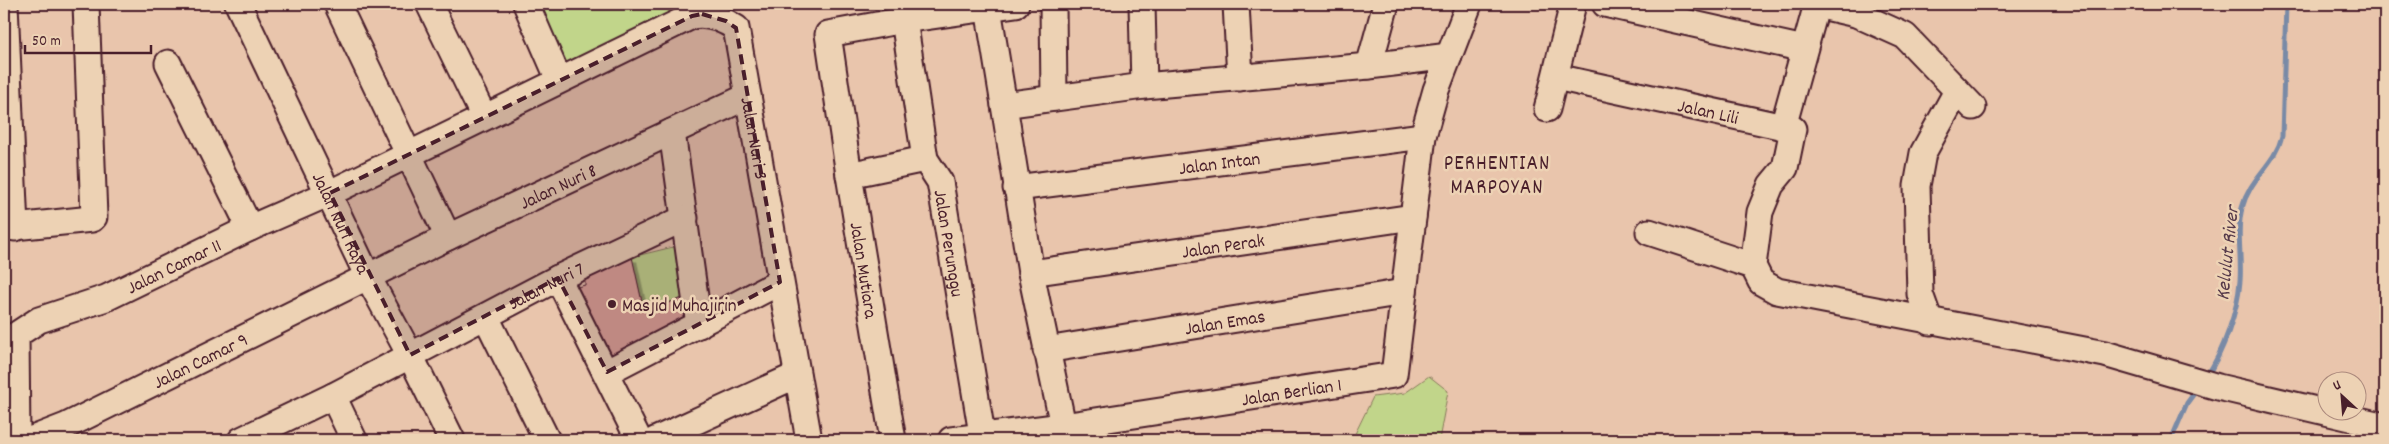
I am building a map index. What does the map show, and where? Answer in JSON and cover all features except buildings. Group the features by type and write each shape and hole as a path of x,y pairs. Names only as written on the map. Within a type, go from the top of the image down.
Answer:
{"street":[{"path":"5,4 10,228 92,219 94,217 86,4"},
{"name":"Jalan Nuri Raya","path":"238,4 330,193 368,277 410,355 452,440"},
{"path":"337,4 448,237"},
{"path":"429,4 484,117"},
{"path":"526,4 560,80"},
{"path":"904,20 1016,4"},
{"path":"1053,4 1054,98"},
{"path":"1142,4 1144,86"},
{"path":"1236,4 1240,78"},
{"path":"1369,66 1386,4"},
{"name":"Jalan Berlian 1","path":"951,440 1064,433 1394,375 1423,136 1436,90 1469,4"},
{"path":"1547,109 1573,4"},
{"path":"1606,4 1804,49"},
{"path":"1930,322 1920,294 1917,186 1923,153 1965,99 1905,36 1856,14 1817,4 1782,127 1793,130 1785,168 1771,185 1760,212 1753,266 1761,282 1778,291 1930,322 2105,354 2218,387 2385,426"},
{"path":"988,8 1031,273 1064,433"},
{"name":"Jalan Nuri 3","path":"560,80 692,16 702,14 726,21 736,28 809,440"},
{"name":"Jalan Perunggu","path":"904,20 925,159 940,182 983,438"},
{"name":"Jalan Mutiara","path":"893,440 828,34 904,20"},
{"path":"1004,105 1144,86 1369,66 1449,56"},
{"path":"168,63 250,228"},
{"name":"Jalan Lili","path":"1556,77 1782,127"},
{"name":"Jalan Camar 11","path":"17,440 16,335 39,320 106,298 250,228 330,193 560,80"},
{"name":"Jalan Nuri 8","path":"368,277 448,237 748,96"},
{"path":"672,132 699,326"},
{"name":"Jalan Intan","path":"1016,188 1423,136"},
{"path":"850,175 925,159"},
{"name":"Jalan Perak","path":"1031,273 1414,217"},
{"name":"Jalan Nuri 7","path":"254,438 558,278 685,218"},
{"path":"1649,232 1753,266"},
{"name":"Jalan Camar 9","path":"30,440 70,433 368,277"},
{"path":"558,278 607,372 639,440"},
{"path":"607,372 699,326 780,282"},
{"name":"Jalan Emas","path":"1046,350 1404,292"},
{"path":"486,316 547,440"},
{"path":"655,440 797,375"},
{"path":"332,396 354,440"}],"highlighted area":[{"path":"702,14 726,21 736,28 780,282 607,372 558,278 410,355 330,193 692,16"}],"green space":[{"path":"533,4 695,4 569,74"},
{"path":"677,246 686,297 644,311 632,257"},
{"path":"1429,376 1448,391 1439,440 1352,440 1373,397 1405,393"}],"waterway":[{"name":"Kelulut River","path":"2206,377 2224,344 2239,292 2239,226 2242,208 2251,188 2274,155 2282,136 2286,4"},
{"name":"Kelulut River","path":"2171,440 2187,403 2198,388"}],"place":[{"name":"Masjid Muhajirin","path":"612,304"}],"district":[{"name":"PERHENTIAN MARPOYAN","path":"1497,174"}]}
